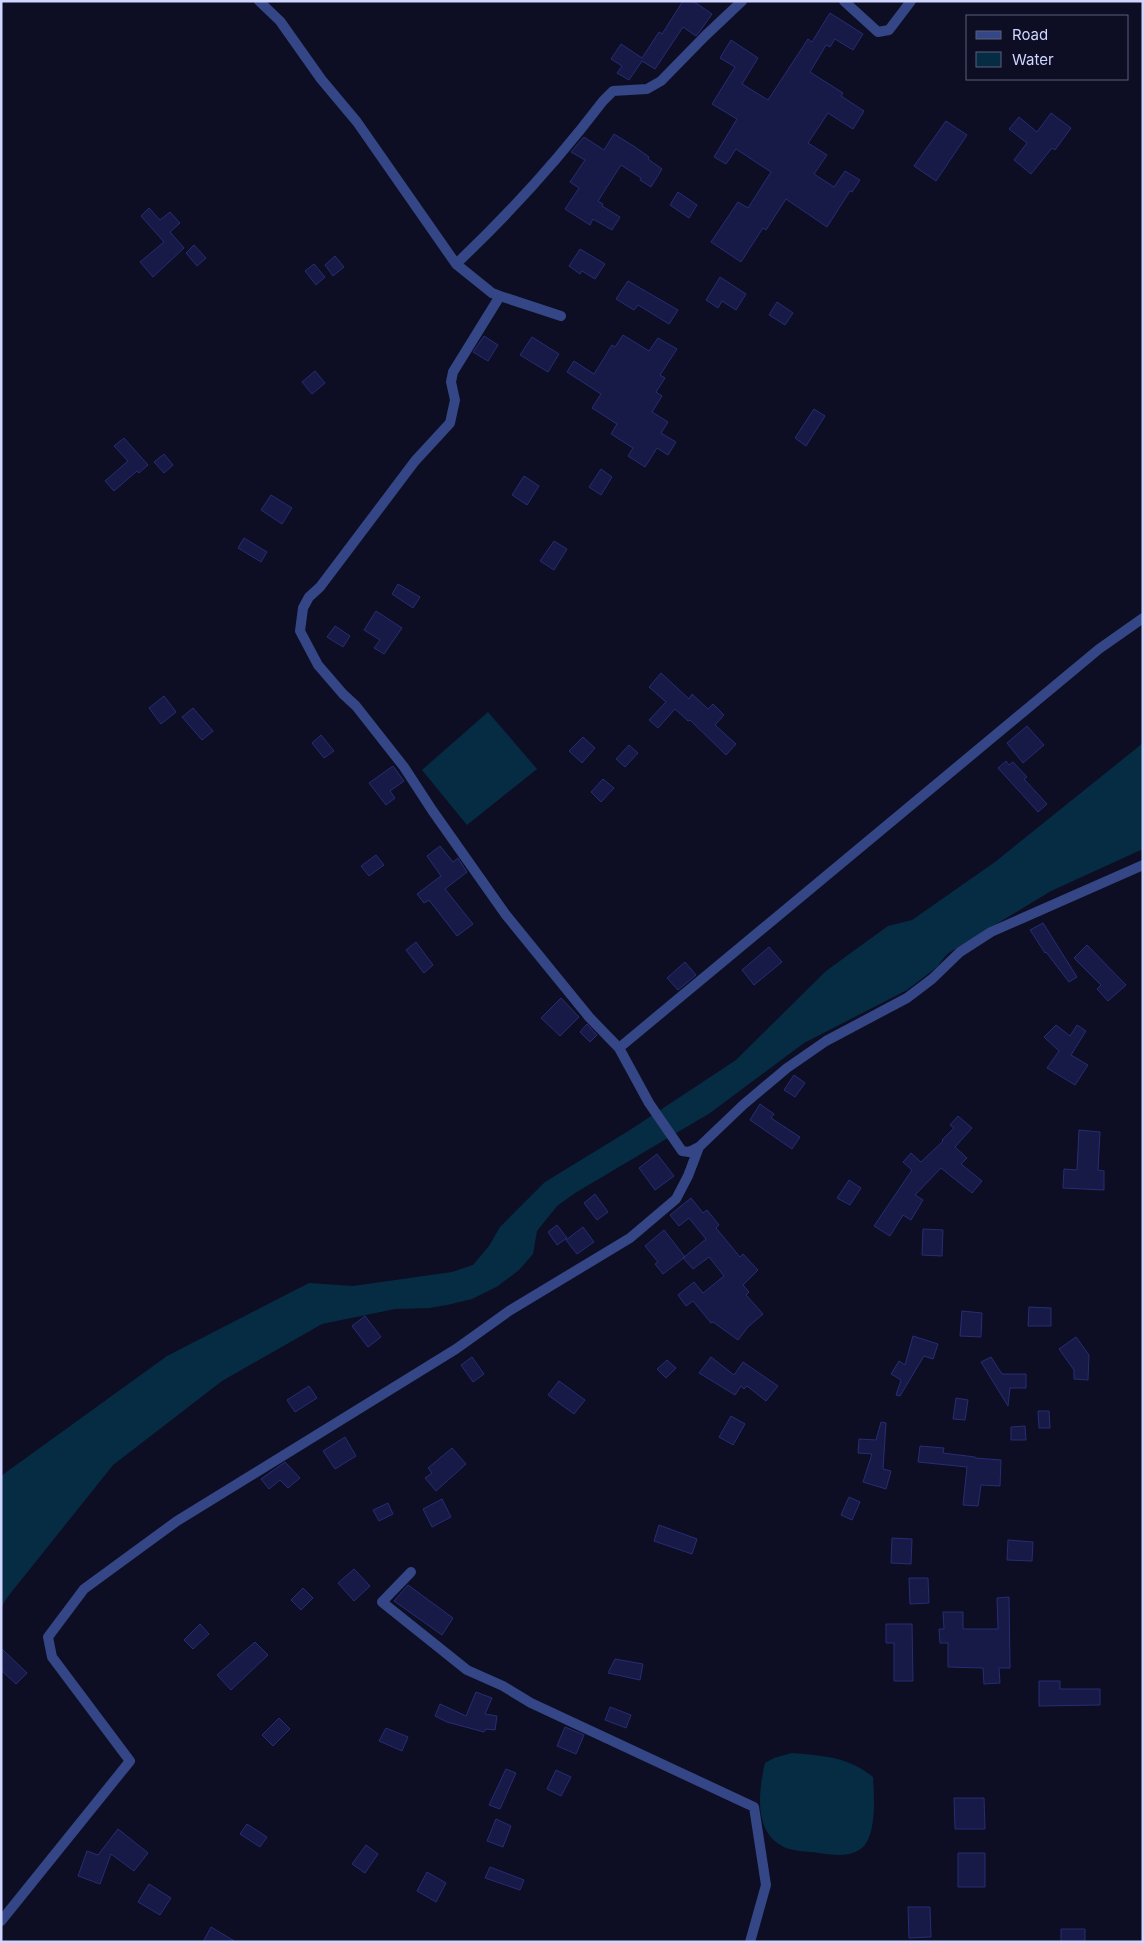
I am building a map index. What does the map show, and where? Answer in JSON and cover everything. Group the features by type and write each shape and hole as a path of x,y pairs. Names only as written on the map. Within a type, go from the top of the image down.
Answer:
{"street":[{"path":"259,1 280,21 321,79 357,122 456,264 492,293 561,316"},
{"path":"456,264 502,221 541,179 613,91 647,88 661,81 742,1"},
{"path":"844,1 878,32 889,30 911,1"},
{"path":"500,296 453,372 451,382 456,400 450,423 415,461 320,588 308,597 303,608 300,631 318,665 356,706 404,767 506,915 589,1017 619,1048 649,1103 682,1151 689,1152 699,1147 743,1105 787,1068 826,1040 907,998 932,979 960,952 983,937 1143,865"},
{"path":"619,1048 1099,649 1143,618"},
{"path":"1,1921 130,1761 52,1657 48,1637 84,1589 177,1521 448,1354 510,1311 630,1238 676,1199 688,1176 699,1147"},
{"path":"411,1572 382,1602 466,1670 503,1686 531,1703 754,1807 766,1885 750,1942"}],"water":[{"path":"488,712 537,769 467,825 422,770"},
{"path":"1143,743 1143,849 1051,891 947,954 937,967 907,990 804,1043 710,1113 575,1193 557,1206 537,1231 533,1254 519,1270 498,1286 472,1299 447,1305 429,1308 395,1309 322,1324 222,1381 113,1465 6,1599 1,1608 1,1476 167,1356 309,1283 353,1286 452,1272 473,1265 489,1246 500,1227 545,1182 630,1130 736,1060 826,971 888,926 912,920 995,862"},
{"path":"792,1753 834,1758 854,1765 873,1777 873,1823 871,1833 863,1847 853,1853 836,1855 800,1851 782,1846 766,1830 760,1809 761,1785 765,1763 774,1758"}],"building":[{"path":"683,1 693,1 712,14 696,36 683,27 655,69 642,61 629,80 617,73 622,66 611,59 621,44 642,58 659,32 662,34"},
{"path":"830,13 863,34 853,50 835,39 830,47 826,45 810,72 843,93 841,96 864,111 853,129 828,113 808,143 827,155 814,174 834,187 845,171 860,180 852,192 850,191 827,227 786,199 766,230 763,228 741,262 711,242 738,202 748,208 771,172 736,149 726,164 714,157 737,119 712,104 735,67 720,58 731,40 758,58 742,84 768,100 808,39 812,42"},
{"path":"1051,113 1071,128 1055,150 1052,148 1031,174 1014,160 1027,143 1009,129 1019,117 1037,132"},
{"path":"946,121 967,135 936,181 914,166"},
{"path":"614,134 649,157 648,159 662,169 651,187 621,165 598,201 603,204 602,206 620,217 612,230 593,219 590,225 565,209 579,188 570,182 585,160 571,152 584,137 604,150"},
{"path":"678,192 697,205 689,218 670,205"},
{"path":"149,208 160,220 170,212 180,223 170,232 184,248 153,277 140,262 164,242 141,216"},
{"path":"194,245 206,258 197,266 186,253"},
{"path":"580,249 605,264 595,279 582,271 580,274 569,266"},
{"path":"335,256 344,267 333,276 325,265"},
{"path":"314,264 325,277 316,285 305,271"},
{"path":"720,277 746,294 736,310 722,301 718,308 706,300"},
{"path":"628,281 678,310 669,324 638,305 634,310 616,299"},
{"path":"777,302 793,313 785,325 769,315"},
{"path":"623,335 649,351 658,338 677,349 660,375 665,378 656,392 662,396 652,412 668,422 661,433 676,442 668,455 657,448 645,467 628,456 633,448 611,434 617,424 592,408 601,394 567,372 574,361 594,374 612,345 615,347"},
{"path":"484,336 498,345 488,361 473,352"},
{"path":"532,337 559,354 548,372 520,355"},
{"path":"315,371 325,383 312,394 302,382"},
{"path":"814,409 825,416 806,446 795,438"},
{"path":"124,438 148,465 139,473 137,471 114,491 105,481 128,461 114,446"},
{"path":"164,454 173,465 164,473 154,462"},
{"path":"601,469 612,477 601,495 589,487"},
{"path":"524,476 539,486 527,505 512,495"},
{"path":"271,495 292,508 282,524 261,510"},
{"path":"244,538 267,552 261,562 238,548"},
{"path":"554,541 567,549 554,570 540,561"},
{"path":"398,584 420,597 413,608 392,594"},
{"path":"376,611 402,628 384,654 374,648 380,640 364,630"},
{"path":"335,626 350,636 343,647 327,637"},
{"path":"661,673 689,699 692,694 708,709 713,704 724,715 715,725 736,744 726,755 690,720 688,721 675,709 658,728 649,720 666,702 649,687"},
{"path":"164,696 176,712 161,724 149,708"},
{"path":"193,708 213,731 202,740 182,717"},
{"path":"1027,726 1044,745 1023,763 1007,743"},
{"path":"321,735 334,751 324,758 312,743"},
{"path":"583,737 595,748 582,763 569,751"},
{"path":"629,745 638,753 625,767 616,759"},
{"path":"1006,761 1009,765 1013,762 1027,777 1024,779 1047,804 1038,812 998,768"},
{"path":"393,766 404,781 390,791 395,798 386,805 369,783"},
{"path":"603,779 614,788 601,802 591,792"},
{"path":"440,846 453,862 458,858 467,872 445,889 473,924 457,936 429,900 424,903 417,894 441,876 427,856"},
{"path":"376,855 384,865 369,876 361,866"},
{"path":"1043,923 1077,977 1069,982 1045,953 1030,930"},
{"path":"416,942 433,965 424,973 406,950"},
{"path":"1087,945 1126,985 1108,1001 1097,989 1101,985 1074,958"},
{"path":"769,947 782,962 754,985 742,970"},
{"path":"685,962 696,975 678,990 667,978"},
{"path":"561,998 579,1017 560,1036 541,1018"},
{"path":"587,1024 597,1035 590,1042 580,1032"},
{"path":"1056,1025 1070,1036 1077,1025 1086,1031 1071,1055 1088,1065 1075,1085 1047,1068 1059,1051 1044,1037"},
{"path":"794,1075 805,1083 795,1097 784,1090"},
{"path":"760,1104 774,1114 771,1118 800,1137 792,1149 750,1120"},
{"path":"958,1116 972,1128 955,1147 967,1158 961,1164 982,1181 972,1193 941,1168 915,1195 923,1200 911,1220 903,1215 890,1236 874,1226 912,1170 903,1162 911,1153 921,1162 954,1128 950,1125"},
{"path":"1079,1130 1100,1132 1098,1170 1104,1171 1104,1190 1063,1188 1064,1169 1077,1170"},
{"path":"657,1154 674,1176 655,1190 639,1168"},
{"path":"849,1180 861,1188 850,1205 837,1198"},
{"path":"595,1194 608,1212 597,1220 584,1203"},
{"path":"691,1198 703,1213 707,1210 719,1225 716,1228 740,1257 743,1254 758,1270 743,1285 749,1292 746,1295 763,1314 748,1327 738,1340 713,1322 711,1323 693,1301 686,1306 678,1295 694,1282 703,1293 724,1276 709,1257 693,1269 683,1258 706,1239 689,1218 679,1226 670,1215"},
{"path":"557,1225 567,1238 557,1245 548,1232"},
{"path":"583,1227 594,1242 577,1254 566,1240"},
{"path":"923,1229 943,1230 942,1256 922,1255"},
{"path":"664,1230 685,1257 663,1274 655,1264 658,1262 645,1246"},
{"path":"1029,1307 1051,1308 1051,1326 1028,1326"},
{"path":"962,1311 982,1313 981,1337 960,1336"},
{"path":"365,1316 381,1337 368,1347 352,1326"},
{"path":"913,1336 938,1344 933,1359 924,1356 900,1396 896,1395 901,1380 891,1374 899,1361 905,1365"},
{"path":"1076,1337 1089,1355 1088,1380 1074,1379 1074,1370 1059,1349"},
{"path":"472,1357 484,1374 473,1382 461,1365"},
{"path":"711,1357 734,1375 743,1362 778,1386 766,1401 747,1386 744,1389 741,1386 735,1395 699,1373"},
{"path":"991,1357 1002,1374 1026,1374 1026,1388 1010,1388 1008,1406 981,1362"},
{"path":"667,1360 676,1368 666,1378 657,1369"},
{"path":"559,1381 585,1400 574,1414 548,1395"},
{"path":"309,1386 317,1398 295,1412 287,1400"},
{"path":"956,1398 968,1400 965,1420 953,1419"},
{"path":"1038,1411 1049,1411 1050,1428 1039,1428"},
{"path":"731,1416 745,1424 733,1445 719,1437"},
{"path":"881,1422 886,1423 883,1469 891,1471 886,1489 863,1482 872,1454 858,1453 859,1439 876,1440"},
{"path":"1025,1426 1026,1440 1011,1440 1011,1427"},
{"path":"345,1437 356,1456 335,1469 323,1451"},
{"path":"920,1446 944,1448 943,1453 1001,1460 1000,1486 981,1485 978,1506 963,1505 967,1467 918,1462"},
{"path":"452,1448 466,1464 436,1491 425,1478 432,1473 428,1468"},
{"path":"285,1462 300,1478 288,1488 280,1480 269,1489 261,1479"},
{"path":"849,1497 860,1502 852,1520 841,1515"},
{"path":"442,1499 451,1517 432,1527 423,1509"},
{"path":"388,1503 393,1514 379,1521 373,1510"},
{"path":"659,1525 697,1539 692,1554 654,1541"},
{"path":"892,1538 912,1539 911,1564 891,1563"},
{"path":"1008,1540 1033,1542 1032,1561 1007,1560"},
{"path":"354,1569 370,1586 354,1601 338,1583"},
{"path":"909,1578 928,1578 929,1603 910,1604"},
{"path":"408,1585 453,1618 442,1635 394,1601"},
{"path":"303,1588 313,1598 301,1610 291,1600"},
{"path":"1009,1597 1010,1668 999,1668 1000,1683 984,1684 983,1668 948,1667 948,1643 940,1643 939,1629 944,1629 943,1612 963,1612 963,1629 998,1629 997,1598"},
{"path":"200,1624 209,1634 193,1649 184,1640"},
{"path":"886,1624 912,1624 913,1681 894,1681 894,1643 886,1643"},
{"path":"255,1642 268,1655 231,1690 217,1675"},
{"path":"1,1648 27,1673 16,1684 1,1670"},
{"path":"615,1659 643,1664 640,1680 608,1673"},
{"path":"1039,1681 1060,1681 1060,1689 1100,1689 1100,1705 1039,1706"},
{"path":"476,1692 492,1698 485,1714 497,1716 495,1730 486,1729 484,1732 447,1722 435,1716 440,1704 466,1716"},
{"path":"610,1707 631,1715 626,1728 605,1720"},
{"path":"279,1718 290,1729 273,1746 262,1735"},
{"path":"565,1727 584,1735 576,1754 557,1746"},
{"path":"386,1728 408,1737 402,1751 379,1741"},
{"path":"506,1769 516,1773 500,1809 489,1805"},
{"path":"556,1770 571,1777 561,1796 547,1789"},
{"path":"954,1798 984,1798 985,1829 955,1829"},
{"path":"496,1819 511,1826 503,1847 487,1841"},
{"path":"247,1824 267,1837 260,1847 240,1834"},
{"path":"118,1829 148,1853 134,1871 111,1854 100,1884 78,1876 87,1851 98,1855"},
{"path":"366,1845 378,1854 365,1873 352,1864"},
{"path":"958,1853 985,1853 985,1887 958,1887"},
{"path":"490,1867 524,1880 520,1890 485,1878"},
{"path":"427,1872 446,1883 436,1902 417,1891"},
{"path":"149,1884 171,1898 160,1915 138,1902"},
{"path":"908,1907 930,1907 931,1937 909,1938"},
{"path":"211,1927 236,1942 203,1942"},
{"path":"1061,1929 1085,1929 1085,1942 1061,1942"}]}
